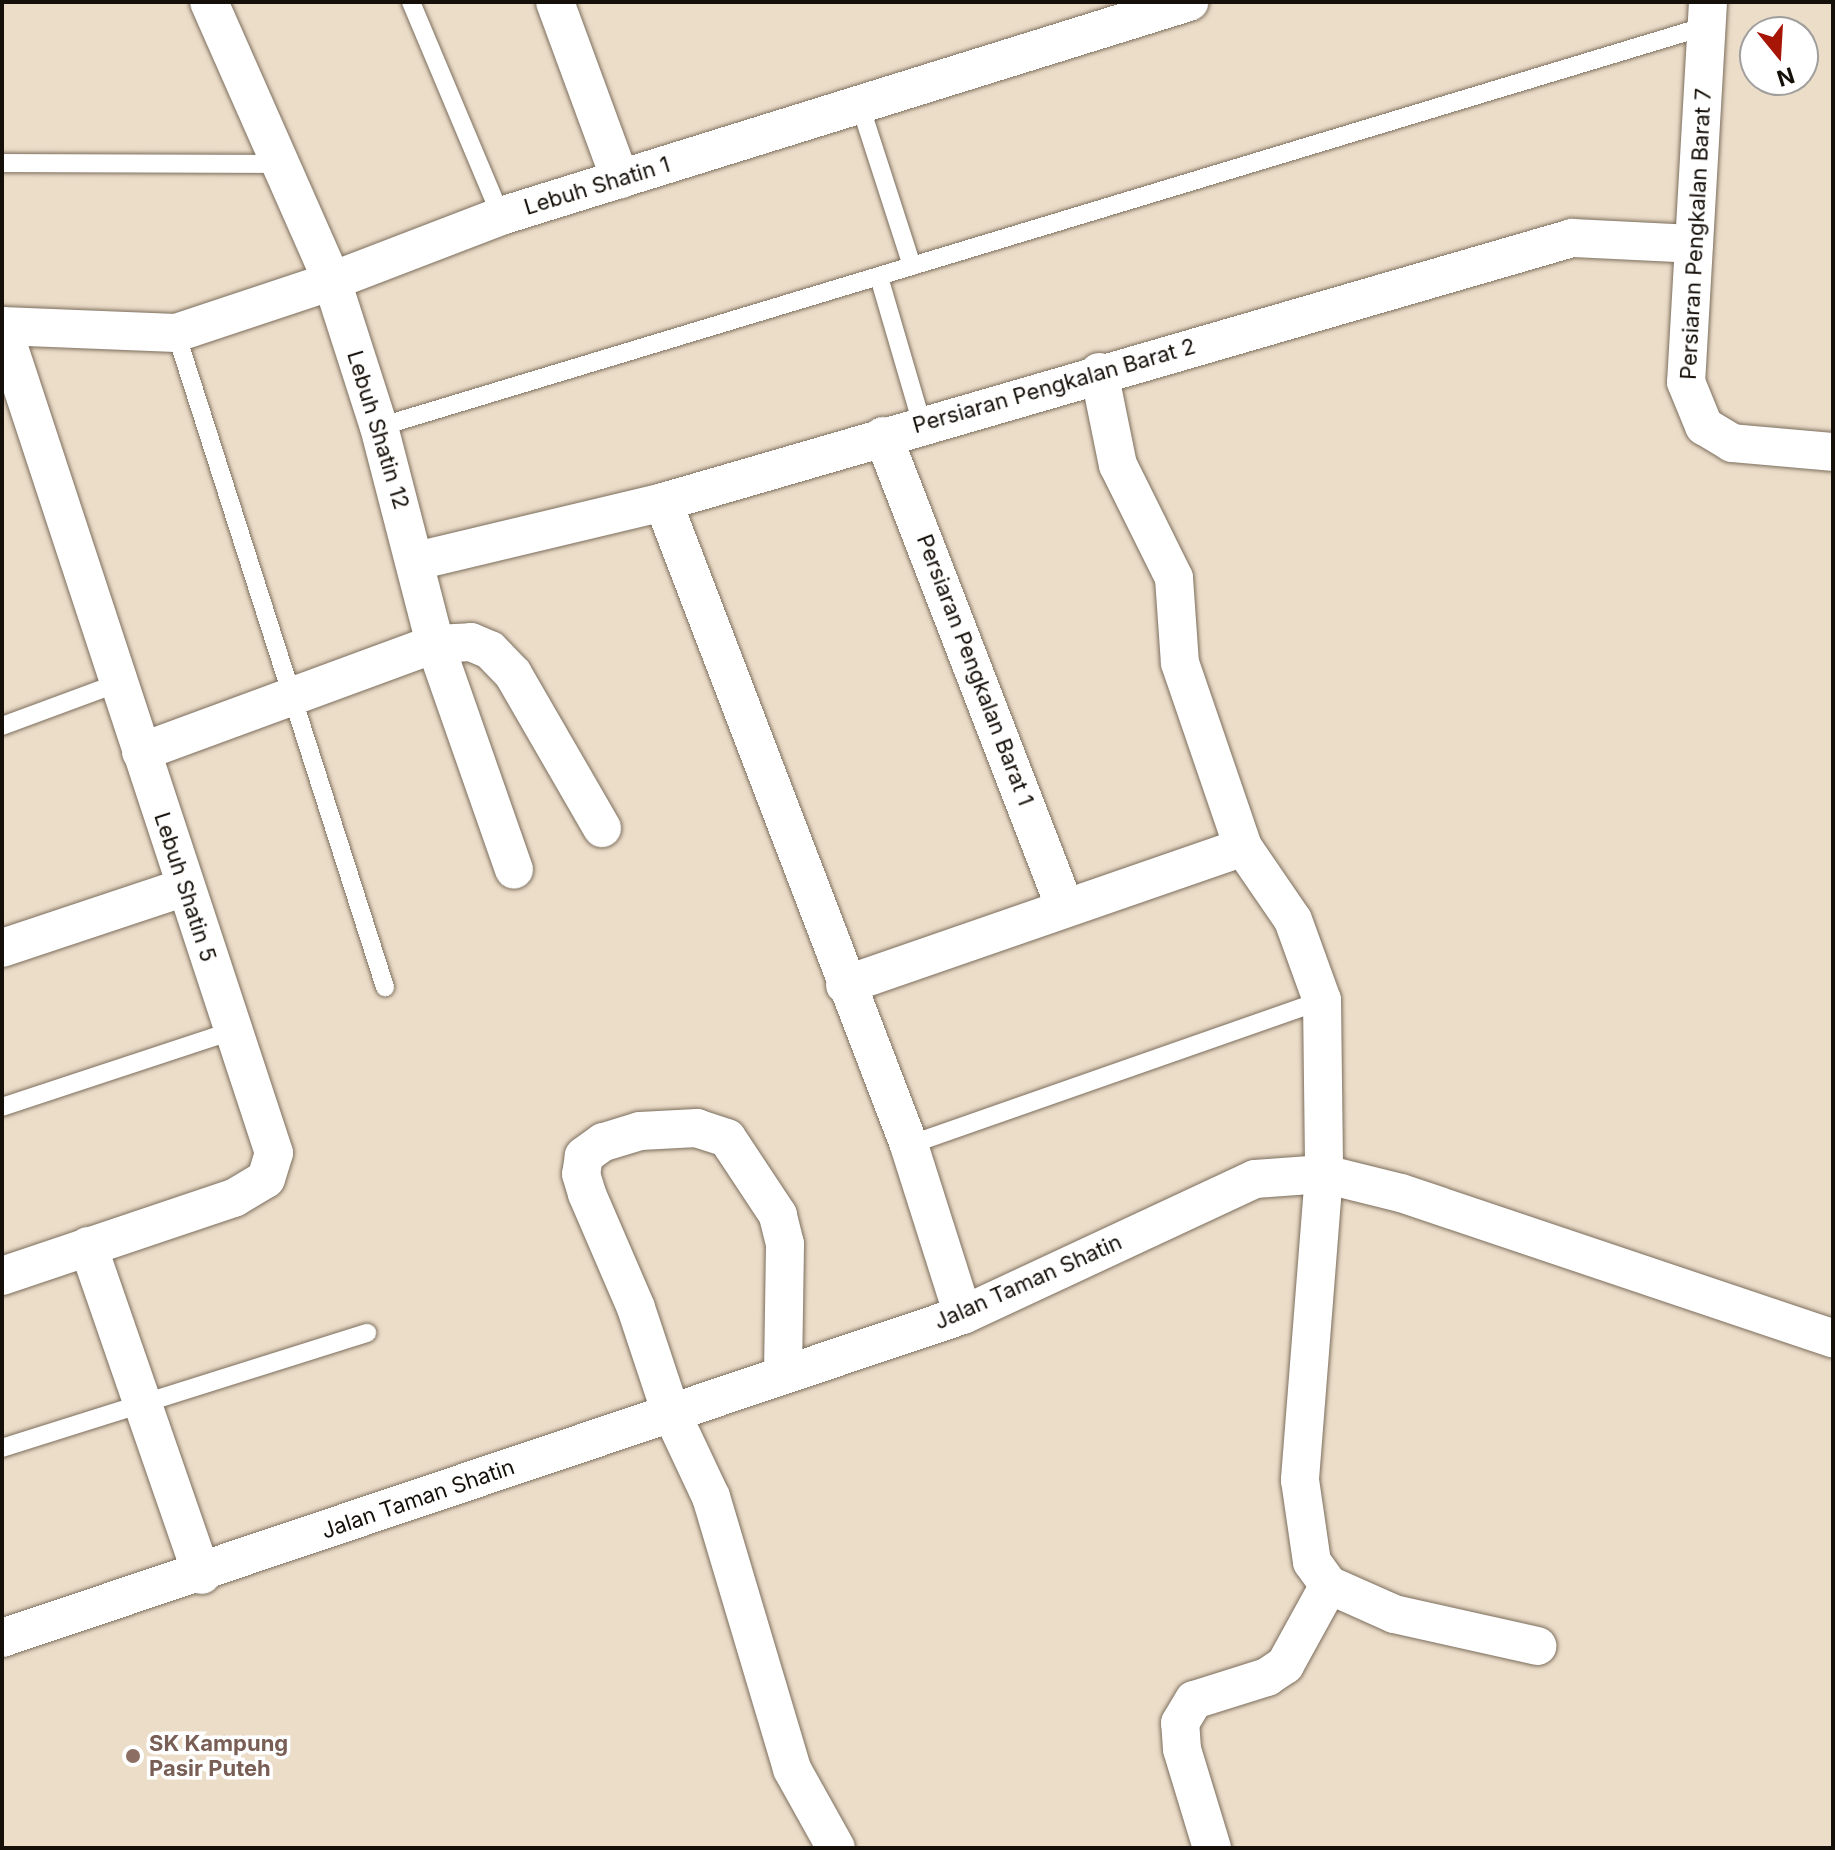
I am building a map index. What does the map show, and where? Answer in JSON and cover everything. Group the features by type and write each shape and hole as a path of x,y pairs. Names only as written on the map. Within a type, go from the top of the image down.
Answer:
{"street":[{"name":"Lebuh Shatin 12","path":"209,2 332,281 379,427 435,644 514,870"},
{"path":"555,2 620,179"},
{"name":"Lebuh Shatin 1","path":"2,326 176,333 332,281 501,216 1189,2"},
{"name":"Persiaran Pengkalan Barat 7","path":"1707,14 1686,382 1704,426 1732,443 1833,452"},
{"name":"Persiaran Pengkalan Barat 2","path":"416,561 663,502 1099,372 1572,238 1694,244"},
{"name":"Lebuh Shatin 5","path":"2,326 274,1153 266,1179 234,1198 2,1276"},
{"path":"1099,372 1118,465 1174,578 1180,663 1243,847 1293,920 1322,1000 1324,1174 1300,1480 1312,1562 1329,1585 1394,1614 1537,1646"},
{"name":"Persiaran Pengkalan Barat 1","path":"883,436 1064,905"},
{"path":"663,502 845,985 909,1145 963,1315"},
{"path":"141,752 435,644 471,642 490,650 513,674 602,828"},
{"path":"845,985 1064,905 1243,847"},
{"path":"2,948 185,887"},
{"path":"783,1373 785,1244 778,1215 727,1138 697,1128 640,1131 603,1142 584,1156 581,1174 636,1308 670,1410 711,1497 792,1769 836,1848"},
{"name":"Jalan Taman Shatin","path":"2,1638 202,1575 670,1410 963,1315 1255,1179 1324,1174 1401,1193 1833,1338"},
{"path":"88,1246 202,1575"},
{"path":"1212,1848 1182,1749 1180,1723 1194,1700 1267,1677 1285,1665 1329,1585"}],"lane":[{"path":"411,2 501,216"},
{"path":"379,427 879,277 1707,14"},
{"path":"860,105 912,266"},
{"path":"2,163 280,164"},
{"path":"879,277 922,424"},
{"path":"176,333 385,987"},
{"path":"2,726 118,683"},
{"path":"909,1145 1322,1000"},
{"path":"2,1107 232,1031"},
{"path":"2,1448 367,1333"}],"place":[{"name":"SK Kampung Pasir Puteh","path":"133,1756"}]}
